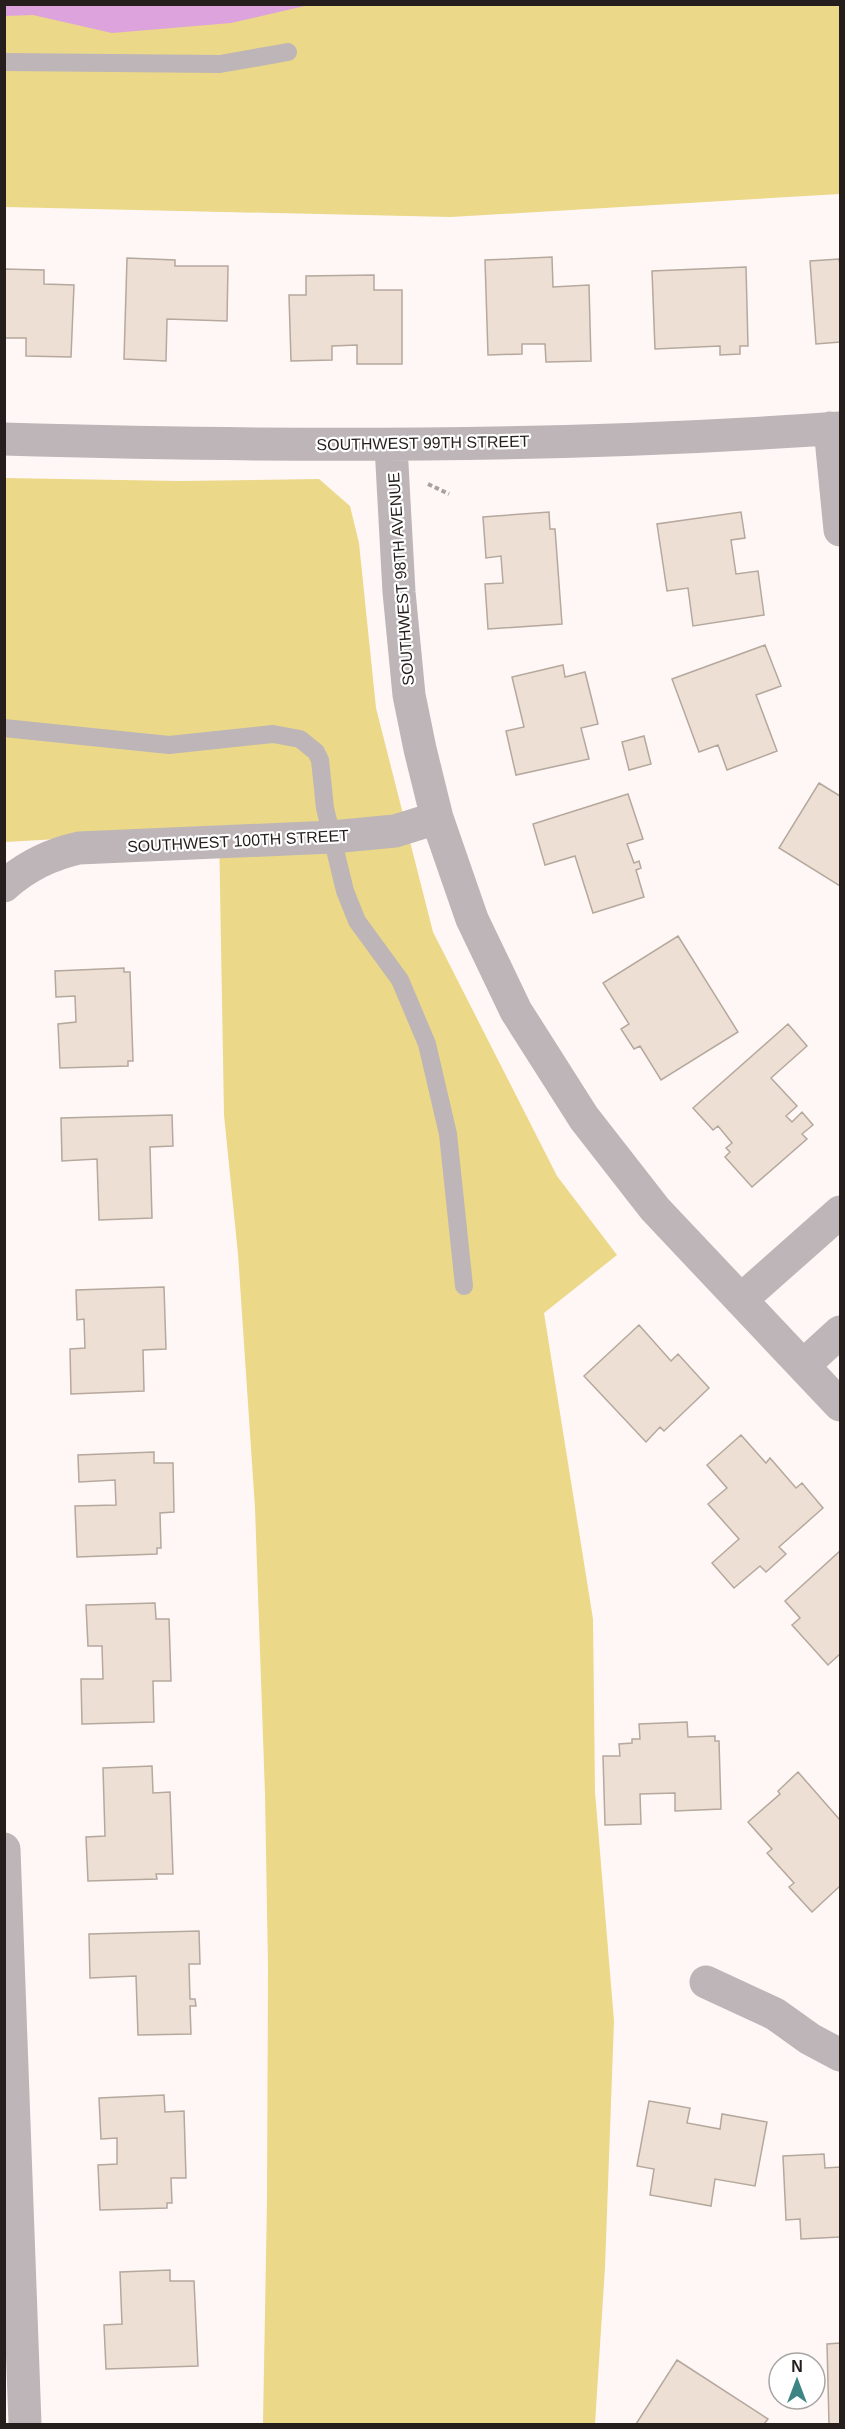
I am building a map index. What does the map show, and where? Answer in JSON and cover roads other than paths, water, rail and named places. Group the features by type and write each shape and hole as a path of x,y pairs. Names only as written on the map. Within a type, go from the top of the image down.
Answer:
{"street":[{"name":"SOUTHWEST 99TH STREET","path":"4,440 392,446 835,428"},
{"path":"835,428 840,530"},
{"name":"SOUTHWEST 98TH AVENUE","path":"392,446 399,592 409,695 437,818 472,919 516,1011 584,1118 656,1209 840,1405"},
{"name":"SOUTHWEST 100TH STREET","path":"4,886 38,863 68,851 85,848 332,837 395,831 437,818"},
{"path":"742,1299 840,1212"},
{"path":"804,1365 840,1332"},
{"path":"4,1849 7,2030 25,2424"},
{"path":"706,1982 775,2014 810,2039 840,2055"}],"lane":[{"path":"4,62 220,64 288,52"},
{"path":"4,728 169,745 273,734 300,739 310,745 320,760 324,802 345,891 357,921 400,980 427,1044 448,1134 464,1286"}]}
